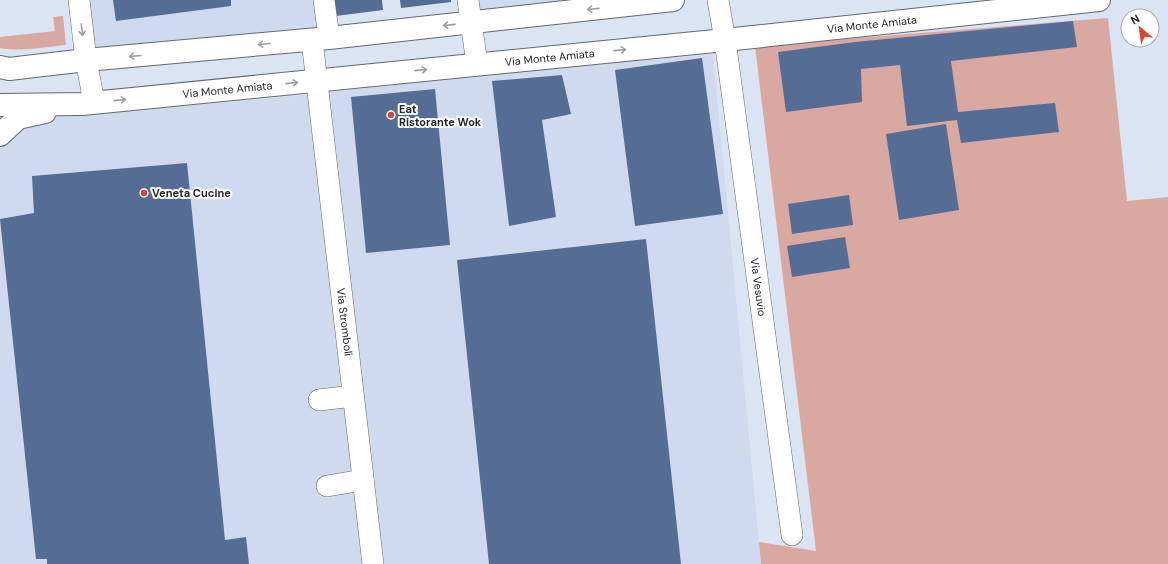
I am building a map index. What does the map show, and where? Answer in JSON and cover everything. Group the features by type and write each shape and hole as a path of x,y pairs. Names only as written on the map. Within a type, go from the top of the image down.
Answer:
{"main road":[{"path":"0,67 9,68 321,39 673,0"},
{"name":"Via Monte Amiata","path":"0,105 88,103 725,40 1099,0"},
{"path":"0,134 18,118 88,103"}],"street":[{"path":"79,0 86,60 88,103"},
{"name":"Via Stromboli","path":"324,0 317,80 373,564"},
{"path":"468,0 477,64"},
{"name":"Via Vesuvio","path":"718,0 725,40 792,535"},
{"path":"319,400 353,396"},
{"path":"327,486 363,480"}],"shaded area":[{"path":"79,0 324,0 329,38 86,60"},
{"path":"468,0 673,0 471,23"},
{"path":"63,16 66,45 25,49 0,48 0,37 55,31 53,17"},
{"path":"1108,18 1127,201 1168,197 1168,564 761,564 759,542 816,551 755,46"},
{"path":"713,55 761,564 0,564 0,149 7,139 18,130 33,124 65,116 318,94 476,71"}],"building":[{"path":"113,0 231,0 231,6 116,21"},
{"path":"334,0 382,0 383,10 336,16"},
{"path":"400,0 451,0 451,2 401,8"},
{"path":"1073,21 1077,47 951,61 958,112 1055,103 1059,132 961,143 957,120 907,126 900,65 861,69 862,102 786,112 778,52 855,42"},
{"path":"702,58 723,214 635,226 615,70"},
{"path":"562,75 571,114 542,120 556,217 509,226 492,81"},
{"path":"435,89 450,245 366,253 351,97"},
{"path":"946,124 959,210 899,220 886,134"},
{"path":"187,163 225,540 246,537 249,564 47,564 47,559 36,559 0,219 34,213 32,176"},
{"path":"849,195 853,225 792,234 788,204"},
{"path":"845,237 850,268 792,277 787,246"},
{"path":"646,239 681,564 489,564 457,260"}],"place":[{"name":"Eat Ristorante Wok","path":"391,115"},
{"name":"Veneta Cucine","path":"144,193"}]}
